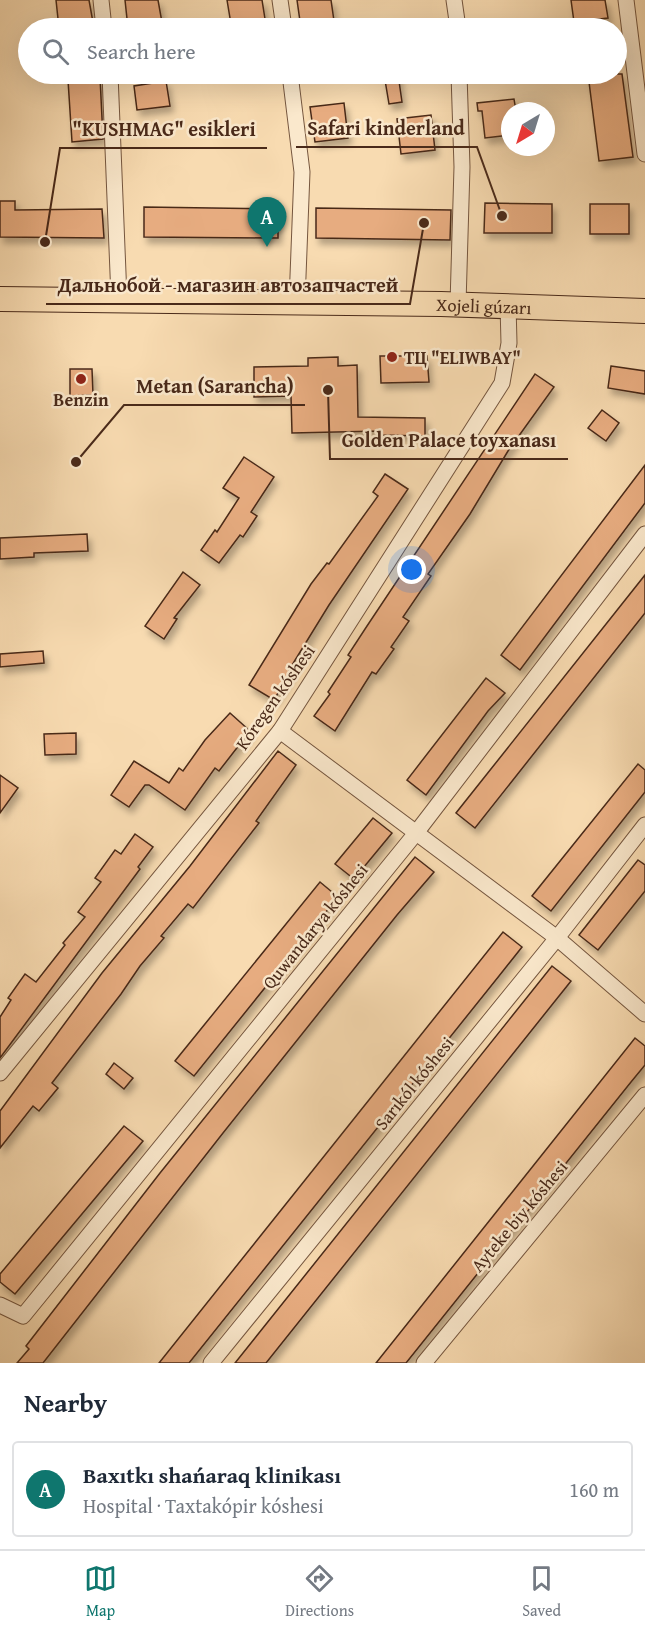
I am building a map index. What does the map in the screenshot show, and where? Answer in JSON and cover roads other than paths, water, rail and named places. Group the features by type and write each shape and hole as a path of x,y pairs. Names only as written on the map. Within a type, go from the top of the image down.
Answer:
{"main road":[{"name":"Xojeli gúzarı","path":"0,299 119,298 645,306"}],"street":[{"path":"101,0 103,18"},
{"path":"280,0 283,18"},
{"path":"454,0 457,18"},
{"path":"626,0 645,154"},
{"path":"110,84 119,298"},
{"path":"291,84 302,172 297,302"},
{"path":"458,304 462,167 459,84"},
{"name":"Kóregen kóshesi","path":"0,1073 280,731 502,383 509,343 508,305"},
{"name":"Quwandarya kóshesi","path":"0,1305 23,1316 416,833 645,534"},
{"path":"280,731 557,938 645,1014"},
{"name":"Sarıkól kóshesi","path":"211,1363 557,938 645,825"},
{"name":"Ayteke biy kóshesi","path":"424,1363 645,1095"}],"place":[{"name":"Safari kinderland","path":"502,216"},
{"name":"Дальнобой - магазин автозапчастей","path":"424,223"},
{"name":"\"KUSHMAG\" esikleri","path":"45,242"},
{"name":"Baxıtkı shańaraq klinikası","path":"267,247"},
{"name":"ТЦ \"ELIWBAY\"","path":"392,357"},
{"name":"Benzin","path":"81,379"},
{"name":"Golden Palace toyxanası","path":"328,390"},
{"name":"Metan (Sarancha)","path":"76,462"}]}
